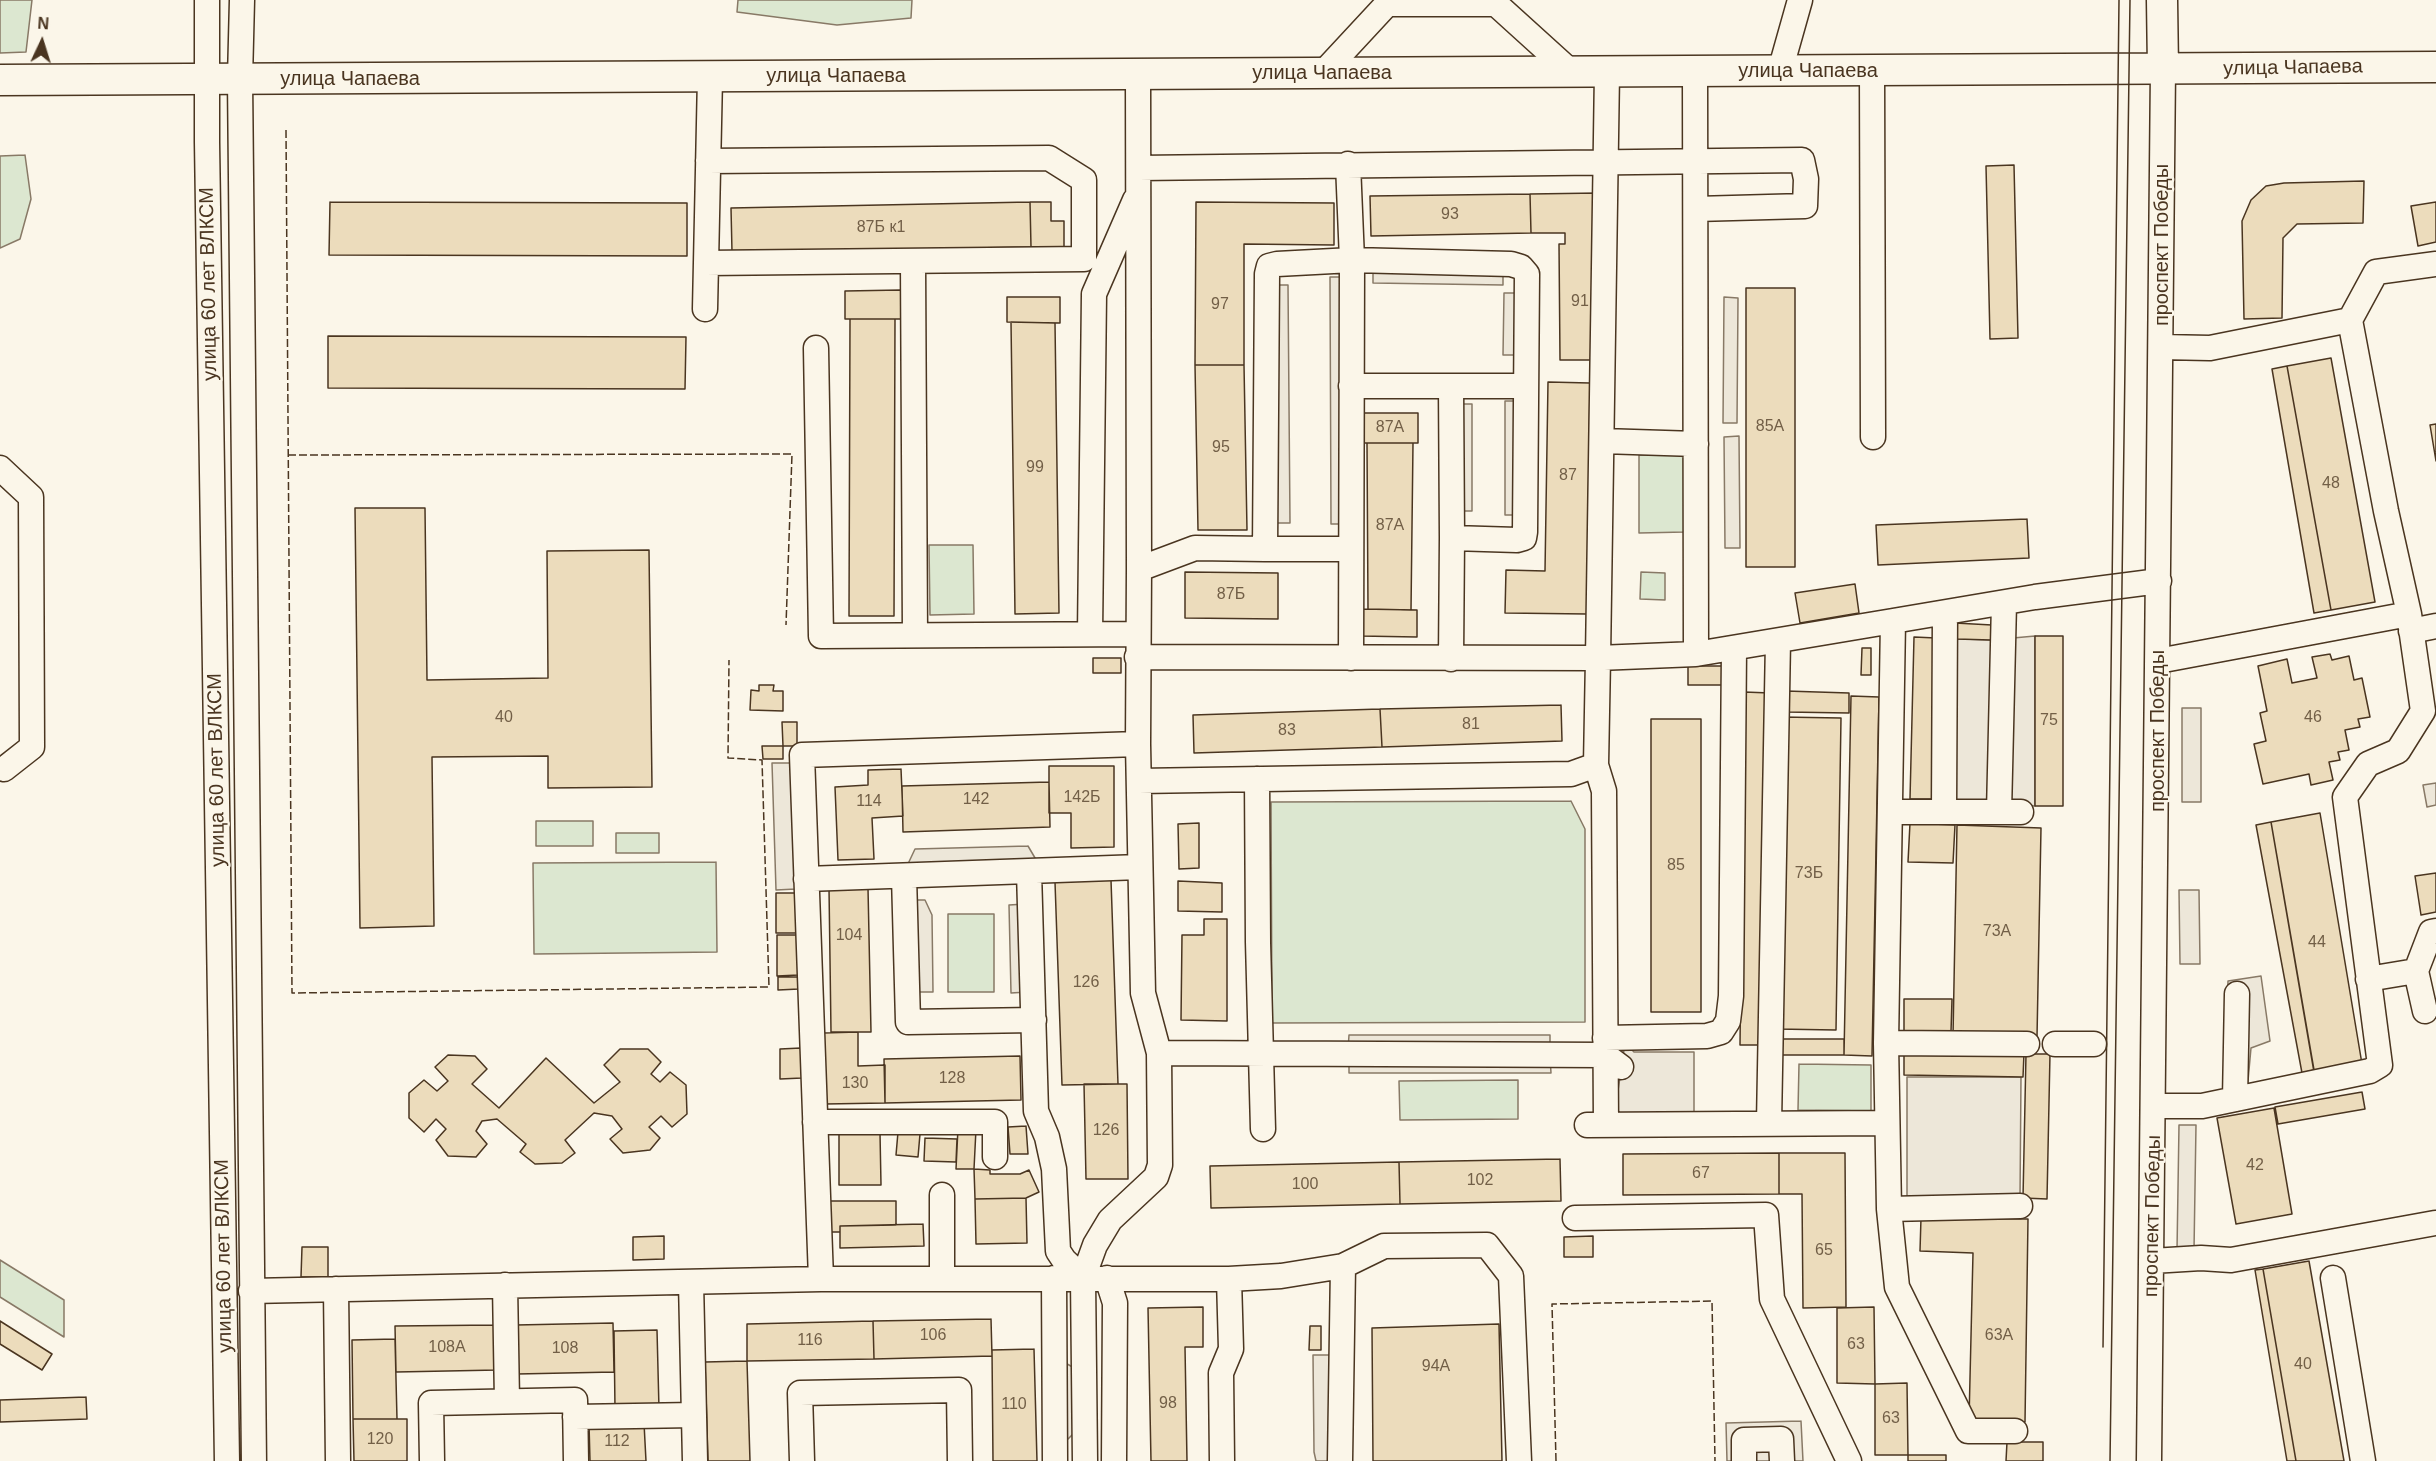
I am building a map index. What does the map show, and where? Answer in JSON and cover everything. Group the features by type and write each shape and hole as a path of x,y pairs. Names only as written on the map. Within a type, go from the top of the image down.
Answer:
{"main road":[{"name":"проспект Победы","path":"2162,0 2163,69"},
{"name":"улица Чапаева","path":"0,80 2436,67"}],"street":[{"name":"улица 60 лет ВЛКСМ","path":"207,0 227,1461"},
{"name":"улица 60 лет ВЛКСМ","path":"242,0 240,79 254,1461"},
{"path":"1780,71 1800,0"},
{"path":"1323,73 1387,4 1496,4 1571,72"},
{"name":"проспект Победы","path":"2150,1461 2163,69"},
{"path":"1872,70 1873,437"},
{"path":"1607,72 1596,765 1604,791 1611,1053 1596,1125 1886,1123"},
{"path":"1695,72 1697,163 1696,654"},
{"path":"1085,1461 1095,1245 1110,1220 1156,1177 1160,1165 1159,1053 1143,993 1140,867 1138,75"},
{"path":"705,309 710,77"},
{"path":"706,263 1084,259 1084,180 1049,158 708,161"},
{"path":"1139,179 1348,164 1697,163 1802,160 1806,178 1805,206 1696,208"},
{"path":"1348,164 1352,260 1352,658"},
{"path":"1090,634 1094,294 1139,179"},
{"path":"1265,549 1266,274 1269,266 1277,264 1352,260 1511,264 1521,267 1527,274 1526,532 1524,538 1517,540 1452,538"},
{"path":"913,261 915,636"},
{"path":"2154,1106 2202,1106 2370,1071 2380,1065 2345,797 2368,764 2398,751 2423,711 2410,622 2386,511 2350,320 2376,272 2436,264"},
{"path":"2161,347 2210,348 2350,320"},
{"path":"816,348 821,636 1090,634 1138,646 1352,658 1598,658 1696,654 2159,580"},
{"path":"1351,386 1526,386"},
{"path":"1451,386 1451,659"},
{"path":"1602,441 1696,444"},
{"path":"0,468 31,497 32,747 4,769"},
{"path":"1139,568 1195,549 1351,549"},
{"path":"1890,812 1944,810 2010,812 2004,603"},
{"path":"1944,614 1944,810"},
{"path":"1893,621 1886,1123 1889,1209 1897,1287 1968,1431 2015,1431"},
{"path":"2158,661 2410,622 2436,626"},
{"path":"1769,1124 1778,641"},
{"path":"1159,1053 1611,1053 1721,1032 1728,1021 1731,996 1734,649"},
{"path":"821,1279 802,755 1138,744"},
{"path":"1139,781 1571,774 1596,765"},
{"path":"1257,779 1263,1129"},
{"path":"806,879 1140,867"},
{"path":"1029,872 1036,1111 1047,1137 1054,1170 1058,1251 1064,1260 1095,1278 1115,1303 1114,1461"},
{"path":"904,876 908,1022 1034,1020"},
{"path":"2425,1011 2416,971 2431,932 2436,931"},
{"path":"2368,979 2416,971"},
{"path":"2235,1099 2237,994"},
{"path":"1886,1043 2027,1044"},
{"path":"2055,1044 2094,1044"},
{"path":"815,1122 994,1122 995,1157"},
{"path":"942,1195 942,1278"},
{"path":"1889,1209 2020,1206"},
{"path":"1575,1218 1766,1215 1772,1299 1849,1461"},
{"path":"2152,1261 2201,1258 2231,1260 2436,1223"},
{"path":"251,1291 821,1279 1229,1279 1281,1276 1343,1266 1384,1246 1487,1245 1511,1276 1519,1461"},
{"path":"1340,1461 1343,1266"},
{"path":"1054,1278 1055,1461"},
{"path":"2333,1278 2363,1461"},
{"path":"1222,1461 1221,1373 1232,1349 1229,1279"},
{"path":"691,1282 695,1461"},
{"path":"506,1285 507,1401"},
{"path":"336,1289 338,1461"},
{"path":"802,1461 800,1393 959,1390 960,1461"},
{"path":"432,1461 431,1403 575,1400 576,1461"},
{"path":"575,1417 694,1415"},
{"path":"1744,1461 1744,1440 1781,1439 1782,1461"}],"green space":[{"path":"0,0 32,0 26,52 0,53"},
{"path":"738,0 912,0 911,18 837,25 737,12"},
{"path":"25,155 31,199 20,239 0,248 0,156"},
{"path":"1639,455 1685,455 1685,532 1639,533"},
{"path":"929,545 973,545 974,614 930,615"},
{"path":"1641,572 1665,573 1665,600 1640,599"},
{"path":"1571,801 1585,829 1585,1022 1272,1023 1271,802"},
{"path":"536,821 593,821 593,846 536,846"},
{"path":"616,833 659,833 659,853 616,853"},
{"path":"716,862 717,952 534,954 533,863"},
{"path":"948,914 994,914 994,992 948,992"},
{"path":"1799,1064 1871,1065 1871,1111 1798,1110"},
{"path":"1518,1080 1518,1119 1400,1120 1399,1081"},
{"path":"0,1260 64,1300 64,1337 0,1297"}],"shaded area":[{"path":"1373,269 1503,271 1503,285 1373,283"},
{"path":"1330,277 1346,277 1346,524 1331,524"},
{"path":"1273,285 1288,285 1290,523 1275,523"},
{"path":"1504,293 1519,293 1518,355 1503,355"},
{"path":"1724,297 1738,298 1737,423 1723,423"},
{"path":"1505,401 1519,401 1519,515 1505,515"},
{"path":"1455,404 1472,404 1472,511 1456,511"},
{"path":"1739,436 1740,548 1725,548 1724,437"},
{"path":"2035,636 2035,806 1934,799 1936,638 1991,640"},
{"path":"2182,708 2201,708 2201,802 2182,802"},
{"path":"772,763 792,763 796,889 776,890"},
{"path":"2436,783 2436,805 2427,807 2423,785"},
{"path":"1028,846 1038,863 907,866 915,849"},
{"path":"2179,890 2199,890 2200,964 2180,964"},
{"path":"914,900 925,900 932,915 933,992 917,992"},
{"path":"1025,904 1027,992 1011,993 1009,905"},
{"path":"2261,976 2270,1041 2251,1048 2248,1081 2224,1081 2228,981"},
{"path":"1349,1035 1550,1035 1550,1050 1348,1050"},
{"path":"1625,1043 1634,1052 1694,1052 1694,1117 1614,1118"},
{"path":"1550,1057 1551,1073 1349,1073 1349,1058"},
{"path":"1907,1077 2021,1077 2020,1198 1907,1197"},
{"path":"2179,1125 2196,1125 2194,1250 2177,1250"},
{"path":"1313,1355 1333,1355 1334,1461 1316,1461 1314,1452"},
{"path":"1062,1361 1076,1369 1077,1430 1064,1443"},
{"path":"1801,1421 1803,1461 1727,1461 1726,1423"}],"building":[{"path":"2014,165 2018,338 1990,339 1986,166"},
{"path":"2364,181 2363,223 2297,224 2283,238 2282,318 2244,319 2242,221 2251,200 2266,186 2284,183"},
{"path":"1599,193 1601,360 1560,360 1559,244 1565,244 1565,233 1531,233 1530,194"},
{"path":"1530,194 1531,233 1371,236 1370,196"},
{"path":"330,202 687,203 687,256 329,255"},
{"path":"1030,202 1031,247 732,252 731,208"},
{"path":"1030,202 1051,202 1051,221 1064,221 1064,247 1031,247"},
{"path":"1196,202 1334,203 1334,245 1244,244 1244,365 1195,365"},
{"path":"2436,202 2436,242 2418,246 2411,206"},
{"path":"1746,288 1795,288 1795,567 1746,567"},
{"path":"901,290 901,319 845,319 845,291"},
{"path":"1007,297 1060,297 1060,323 1007,322"},
{"path":"850,319 895,319 894,616 849,616"},
{"path":"1011,322 1055,323 1059,613 1015,614"},
{"path":"328,336 686,337 685,389 328,388"},
{"path":"2331,358 2375,602 2331,610 2287,366"},
{"path":"1195,365 1244,365 1247,530 1198,530"},
{"path":"2287,366 2331,610 2314,613 2272,369"},
{"path":"1548,382 1590,383 1587,614 1505,613 1506,570 1545,571"},
{"path":"1362,413 1418,413 1418,443 1362,443"},
{"path":"2436,424 2436,461 2430,425"},
{"path":"1367,443 1413,443 1411,610 1368,609"},
{"path":"355,508 425,508 427,680 548,678 547,551 649,550 652,787 548,788 548,756 432,757 434,926 360,928"},
{"path":"2027,519 2029,558 1878,565 1876,525"},
{"path":"1185,572 1278,573 1278,619 1185,618"},
{"path":"1855,584 1859,613 1800,623 1795,593"},
{"path":"1361,609 1417,610 1417,637 1360,636"},
{"path":"1955,623 1992,625 1991,640 1956,639"},
{"path":"2035,636 2063,636 2063,806 2035,806"},
{"path":"1914,637 1936,638 1934,799 1910,799"},
{"path":"1862,648 1871,648 1871,675 1861,675"},
{"path":"2330,654 2332,660 2349,656 2354,680 2362,678 2370,717 2358,719 2360,727 2345,730 2349,750 2338,752 2340,760 2329,762 2333,780 2311,785 2309,774 2263,784 2254,744 2266,741 2260,713 2267,711 2258,666 2287,659 2292,683 2317,678 2312,657"},
{"path":"1093,658 1121,658 1121,673 1093,673"},
{"path":"1688,666 1724,666 1724,685 1688,685"},
{"path":"759,685 774,685 773,691 783,691 783,711 750,710 751,690 759,691"},
{"path":"1786,691 1849,693 1849,713 1786,712"},
{"path":"1744,692 1770,693 1766,1045 1740,1045"},
{"path":"1851,696 1879,697 1872,1056 1844,1055"},
{"path":"1561,705 1562,741 1382,747 1380,709"},
{"path":"1380,709 1382,747 1194,753 1193,715"},
{"path":"1781,717 1841,718 1836,1030 1776,1029"},
{"path":"1651,719 1701,719 1701,1012 1651,1012"},
{"path":"782,722 797,722 797,746 783,746"},
{"path":"762,746 783,746 783,759 763,759"},
{"path":"1049,766 1114,766 1114,847 1071,848 1071,813 1049,813"},
{"path":"901,769 903,816 872,818 874,859 838,860 835,787 868,785 868,770"},
{"path":"1049,782 1050,827 903,832 902,786"},
{"path":"2320,813 2362,1064 2314,1072 2271,822"},
{"path":"2271,822 2314,1070 2302,1073 2256,825"},
{"path":"1199,823 1199,868 1179,869 1178,824"},
{"path":"1910,823 1955,825 1953,863 1908,862"},
{"path":"1957,825 2041,828 2037,1037 1953,1036"},
{"path":"2436,873 2436,912 2421,915 2415,876"},
{"path":"1111,880 1118,1084 1062,1085 1055,882"},
{"path":"1178,881 1222,883 1222,912 1178,911"},
{"path":"829,888 868,888 871,1032 831,1032"},
{"path":"776,893 798,893 798,933 776,933"},
{"path":"1204,919 1227,919 1227,1021 1181,1020 1182,935 1204,935"},
{"path":"777,935 799,935 799,975 777,976"},
{"path":"778,977 799,977 799,989 778,990"},
{"path":"1904,999 1952,999 1951,1032 1904,1032"},
{"path":"858,1032 858,1066 885,1065 885,1103 825,1104 823,1033"},
{"path":"1779,1039 1844,1039 1844,1055 1778,1055"},
{"path":"801,1048 802,1078 780,1079 780,1049"},
{"path":"620,1049 648,1049 661,1062 651,1074 660,1082 670,1072 686,1085 687,1114 672,1127 661,1116 649,1127 660,1138 650,1150 623,1153 610,1139 622,1129 612,1116 594,1113 565,1140 575,1153 562,1163 535,1164 520,1152 526,1144 497,1119 482,1121 476,1131 487,1144 476,1157 448,1156 436,1140 446,1129 436,1119 424,1132 409,1118 409,1093 424,1080 437,1091 448,1081 435,1067 448,1055 475,1056 487,1069 472,1084 499,1108 546,1058 594,1103 620,1082 604,1065"},
{"path":"1904,1051 2024,1053 2023,1077 1904,1075"},
{"path":"2026,1054 2050,1054 2047,1199 2023,1198"},
{"path":"1020,1056 1021,1100 885,1103 884,1059"},
{"path":"1084,1084 1127,1084 1128,1179 1086,1179"},
{"path":"2362,1092 2365,1109 2278,1124 2275,1107"},
{"path":"2274,1108 2292,1214 2236,1224 2217,1118"},
{"path":"1026,1126 1028,1154 1010,1154 1008,1127"},
{"path":"958,1128 976,1129 974,1169 956,1169"},
{"path":"898,1132 920,1134 918,1157 896,1155"},
{"path":"880,1133 881,1185 839,1185 839,1134"},
{"path":"925,1138 957,1139 956,1162 924,1161"},
{"path":"1779,1153 1779,1194 1623,1195 1623,1154"},
{"path":"1779,1153 1845,1153 1846,1307 1803,1308 1802,1194 1779,1194"},
{"path":"1560,1159 1561,1201 1400,1204 1399,1162"},
{"path":"1399,1162 1400,1204 1211,1208 1210,1166"},
{"path":"974,1169 990,1170 990,1174 1020,1174 1029,1170 1039,1192 1026,1198 975,1199"},
{"path":"1026,1198 1027,1243 976,1244 975,1199"},
{"path":"830,1201 896,1201 896,1225 840,1226 840,1232 830,1232"},
{"path":"1921,1218 2028,1219 2025,1422 1969,1420 1973,1253 1920,1251"},
{"path":"923,1224 924,1246 840,1248 840,1226"},
{"path":"664,1236 664,1259 633,1260 633,1237"},
{"path":"1593,1236 1593,1257 1564,1257 1564,1237"},
{"path":"302,1247 328,1247 328,1277 301,1277"},
{"path":"2309,1261 2344,1461 2296,1461 2263,1269"},
{"path":"2263,1269 2296,1461 2287,1461 2255,1270"},
{"path":"1203,1307 1203,1347 1185,1347 1187,1461 1151,1461 1148,1308"},
{"path":"1874,1307 1875,1384 1837,1383 1837,1308"},
{"path":"991,1319 992,1356 874,1359 873,1321"},
{"path":"0,1321 52,1354 42,1370 0,1344"},
{"path":"873,1321 874,1359 747,1361 747,1324"},
{"path":"613,1323 614,1372 517,1374 516,1325"},
{"path":"1499,1324 1502,1461 1373,1461 1372,1328"},
{"path":"497,1325 498,1370 396,1372 395,1326"},
{"path":"1310,1326 1321,1326 1321,1350 1309,1350"},
{"path":"657,1330 659,1409 615,1409 614,1331"},
{"path":"395,1339 397,1419 353,1419 352,1340"},
{"path":"1034,1349 1037,1461 993,1461 992,1350"},
{"path":"747,1361 750,1461 708,1461 705,1362"},
{"path":"1907,1383 1908,1455 1875,1455 1875,1384"},
{"path":"86,1397 87,1419 0,1422 0,1400"},
{"path":"353,1419 407,1419 407,1461 354,1461"},
{"path":"644,1423 646,1461 590,1461 589,1424"},
{"path":"2007,1442 2043,1442 2043,1461 2006,1461"},
{"path":"1908,1455 1946,1455 1946,1461 1908,1461"}],"tram line":[{"path":"2103,1347 2119,0"},
{"path":"2110,1461 2130,0"}],"fence":[{"path":"286,130 292,993 769,987 762,760 728,758 729,660"},
{"path":"288,455 792,454 786,625"},
{"path":"1556,1461 1552,1304 1712,1301 1715,1461"}]}
